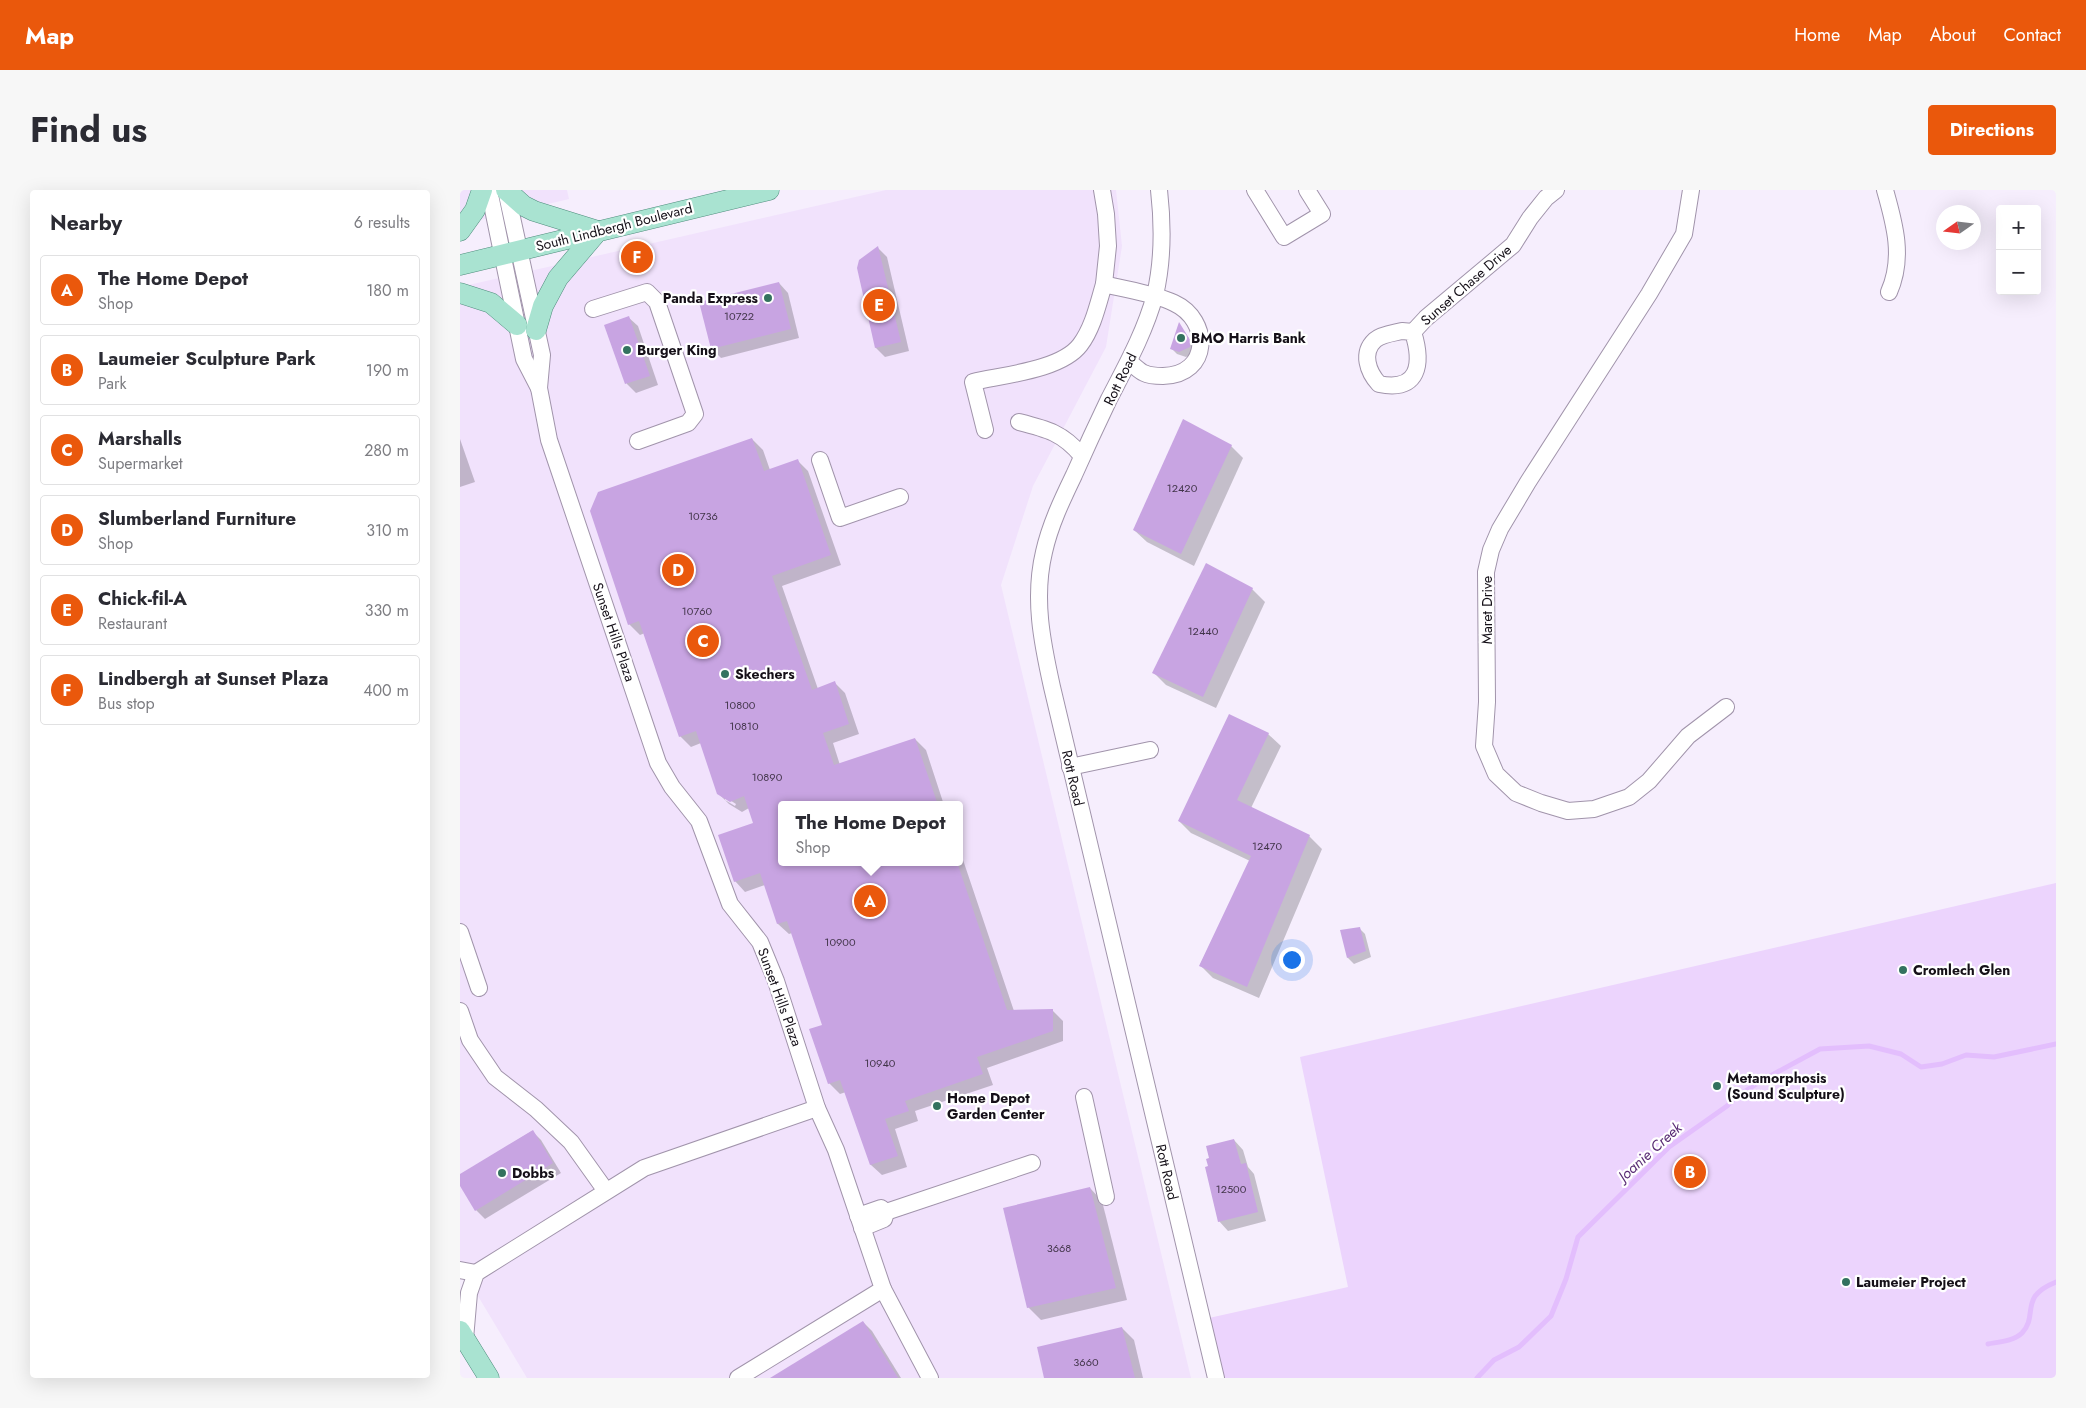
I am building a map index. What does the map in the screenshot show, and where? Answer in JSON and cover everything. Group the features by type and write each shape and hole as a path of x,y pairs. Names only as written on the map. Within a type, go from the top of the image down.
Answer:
{"main road":[{"path":"460,230 475,210 482,190"},
{"path":"506,190 524,206 534,211 598,231 558,278 543,306 536,330"},
{"name":"South Lindbergh Boulevard","path":"460,265 769,190"},
{"path":"460,293 491,304 517,326"},
{"path":"463,1335 489,1378"}],"street":[{"path":"489,190 510,253"},
{"path":"506,190 510,253"},
{"path":"985,430 973,382 1052,363 1069,356 1080,345 1087,332 1104,284 1108,246 1102,190"},
{"name":"Rott Road","path":"1159,190 1162,233 1159,276 1154,296 1129,362 1063,497 1044,553 1038,612 1044,653 1070,767 1216,1378"},
{"path":"1255,190 1284,237 1322,214 1307,190"},
{"name":"Sunset Chase Drive","path":"1413,332 1426,318 1513,245 1530,218 1546,198 1556,190"},
{"name":"Maret Drive","path":"1690,190 1684,234 1649,294 1528,482 1500,529 1491,550 1486,572 1487,702 1484,746 1496,774 1516,793 1568,811 1594,809 1629,797 1649,780 1688,736 1726,707"},
{"path":"1885,190 1893,218 1898,254 1896,276 1889,292"},
{"name":"Sunset Hills Plaza","path":"510,253 517,326 524,359 539,388"},
{"name":"Sunset Hills Plaza","path":"510,253 536,330 542,355 539,388 549,440 658,763 672,787 699,821 730,904 760,942 776,981 817,1108 836,1150 883,1289 930,1378"},
{"path":"1104,284 1175,303 1195,321 1201,341 1197,360 1183,372 1172,376 1156,376 1144,373 1129,362"},
{"path":"593,309 647,292 657,302 695,414 688,423 638,441"},
{"path":"1019,422 1052,430 1071,443 1082,456"},
{"path":"820,460 840,518 900,497"},
{"path":"1070,767 1150,750"},
{"path":"460,932 479,988"},
{"path":"460,1011 470,1040 495,1077 536,1109 571,1142 606,1191"},
{"path":"1084,1098 1106,1197"},
{"path":"463,1335 469,1293 468,1272 572,1214 644,1168 817,1108"},
{"path":"860,1222 881,1208 886,1212 1032,1162"},
{"path":"738,1378 883,1289"}],"shaded area":[{"path":"460,190 567,190 569,199 460,225"},
{"path":"886,190 1116,190 1122,246 1106,347 1033,486 1001,585 1191,1378 527,1378 460,1266 460,287"},
{"path":"2056,883 2056,1378 1223,1378 1209,1318 1348,1287 1300,1057"}],"building":[{"path":"878,246 901,342 875,348 857,268 859,260"},
{"path":"779,282 791,329 711,349 699,302"},
{"name":"Burger King","path":"629,316 650,376 625,384 604,325"},
{"name":"BMO Harris Bank","path":"1179,322 1190,340 1190,347 1179,352 1170,349"},
{"path":"1183,419 1232,445 1181,554 1133,530"},
{"path":"752,438 764,471 798,459 831,555 772,576 812,690 835,681 849,724 823,733 834,765 915,738 937,801 778,801 778,866 958,866 1007,1010 1053,1009 1053,1031 977,1057 983,1074 905,1101 909,1111 885,1119 898,1156 870,1165 840,1080 828,1084 809,1029 822,1025 787,921 777,924 760,873 734,882 718,835 753,823 744,796 730,802 717,794 696,731 679,737 639,621 628,625 590,511 598,492"},
{"path":"1206,563 1253,588 1203,697 1152,673"},
{"path":"1229,714 1269,733 1237,800 1310,835 1247,987 1199,966 1251,856 1178,821"},
{"path":"1360,927 1366,951 1347,958 1340,930"},
{"path":"533,1130 553,1163 475,1211 460,1186 460,1174"},
{"path":"1234,1139 1241,1164 1246,1163 1258,1212 1218,1222 1205,1167 1208,1166 1206,1159 1209,1158 1206,1146"},
{"path":"1090,1187 1116,1288 1027,1308 1003,1208"},
{"path":"863,1321 898,1378 770,1378"},
{"path":"1122,1327 1135,1378 1044,1378 1037,1347"}],"waterway":[{"name":"Joanie Creek","path":"1477,1378 1494,1360 1519,1347 1551,1316 1566,1279 1578,1237 1669,1147 1727,1106 1736,1097 1761,1081 1820,1049 1869,1046 1901,1054 1921,1067 1942,1064 1966,1055 1994,1057 2056,1044"},
{"path":"1988,1344 2019,1336 2027,1326 2031,1306 2037,1294 2056,1282"}],"place":[{"name":"Lindbergh at Sunset Plaza","path":"637,257"},
{"name":"Panda Express","path":"768,298"},
{"name":"Chick-fil-A","path":"879,305"},
{"name":"BMO Harris Bank","path":"1181,338"},
{"name":"Burger King","path":"627,350"},
{"name":"Slumberland Furniture","path":"678,570"},
{"name":"Marshalls","path":"703,641"},
{"name":"Skechers","path":"725,674"},
{"name":"The Home Depot","path":"870,901"},
{"name":"Cromlech Glen","path":"1903,970"},
{"name":"Metamorphosis (Sound Sculpture)","path":"1717,1086"},
{"name":"Home Depot Garden Center","path":"937,1106"},
{"name":"Laumeier Sculpture Park","path":"1690,1172"},
{"name":"Dobbs","path":"502,1173"},
{"name":"Laumeier Project","path":"1846,1282"}]}
